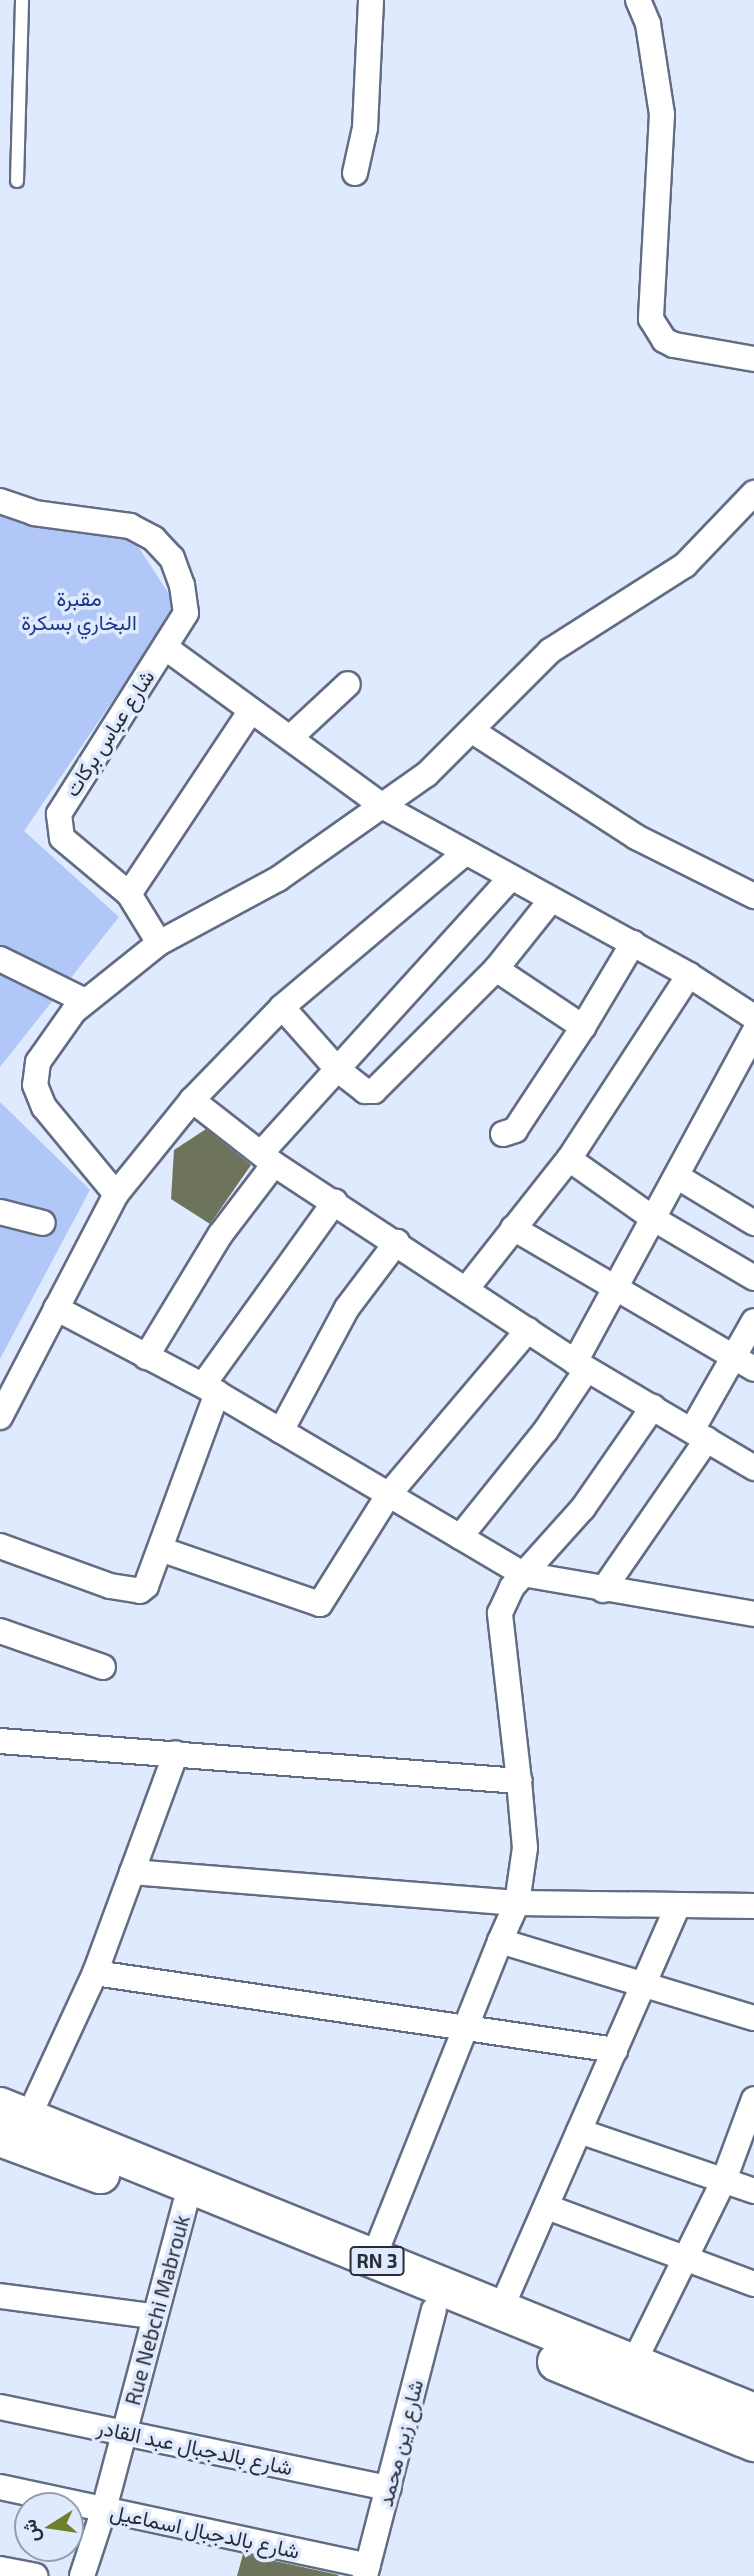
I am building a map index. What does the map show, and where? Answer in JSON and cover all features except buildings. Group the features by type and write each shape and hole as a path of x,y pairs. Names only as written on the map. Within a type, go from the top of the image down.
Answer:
{"main road":[{"name":"RN 3","path":"10,2121 185,2205 754,2442"},
{"name":"RN 3","path":"10,2121 373,2259 754,2413"}],"street":[{"path":"355,173 365,128 371,0"},
{"path":"638,0 648,24 662,114 651,319 664,341 674,345 754,359"},
{"path":"116,1194 44,1107 35,1085 38,1062 85,1001 159,943 278,878 341,831 384,807 474,732 550,651 685,565 754,493"},
{"name":"شارع عباس بركات","path":"0,501 34,513 130,526 154,539 172,558 182,585 186,613 59,814 62,838 129,894 159,943"},
{"path":"166,648 250,712 292,736 384,807 510,879 633,943 754,1017"},
{"path":"292,736 348,684"},
{"path":"129,894 250,712"},
{"path":"474,732 636,837 754,896"},
{"path":"0,1417 116,1194 192,1100 282,1007 465,853"},
{"path":"146,1356 268,1158 337,1069 510,879"},
{"path":"282,1007 337,1069 365,1091 374,1091 496,969 551,900"},
{"path":"503,1134 514,1130 583,1027 633,943"},
{"path":"0,959 85,1001"},
{"path":"496,969 583,1027"},
{"path":"467,1289 569,1158 688,975"},
{"path":"460,1537 546,1430 581,1365 616,1288 754,1032"},
{"path":"192,1100 268,1158 581,1365 754,1468"},
{"path":"569,1158 654,1219 754,1278"},
{"path":"678,1177 754,1223"},
{"path":"0,1546 133,1592 146,1586 210,1389 335,1202"},
{"path":"0,1212 43,1223"},
{"path":"513,1228 743,1364"},
{"path":"281,1431 347,1308 397,1242"},
{"path":"56,1308 210,1389 523,1574 603,1590 754,1614"},
{"path":"603,1590 743,1364 754,1321"},
{"path":"160,1549 320,1604 389,1494 528,1330"},
{"path":"373,2259 517,1903 525,1848 500,1613 523,1574 583,1508 653,1407"},
{"path":"0,1631 103,1667"},
{"path":"0,1741 519,1782"},
{"path":"10,2121 94,1973 176,1753"},
{"path":"132,1872 517,1903 754,1906"},
{"path":"500,2311 677,1907"},
{"path":"500,1941 754,2018"},
{"path":"94,1973 464,2030 615,2050"},
{"path":"633,2364 724,2180 754,2099"},
{"path":"579,2132 754,2191"},
{"name":"Rue Nebchi Mabrouk","path":"82,2576 104,2509 152,2316 185,2205"},
{"path":"547,2207 754,2284"},
{"path":"0,2296 152,2316"},
{"name":"شارع زين محمد","path":"367,2571 434,2310"},
{"name":"شارع بالدجبال عبد القادر","path":"0,2407 389,2488"},
{"name":"شارع بالدجبال اسماعيل","path":"0,2487 367,2571"},
{"path":"0,2568 35,2576"}],"lane":[{"path":"17,181 22,0"}],"green space":[{"name":"مقبرة البخاري بسكرة","path":"0,516 133,539 177,606 24,831 119,917 0,1067"},
{"path":"0,1102 90,1190 0,1359"}]}
